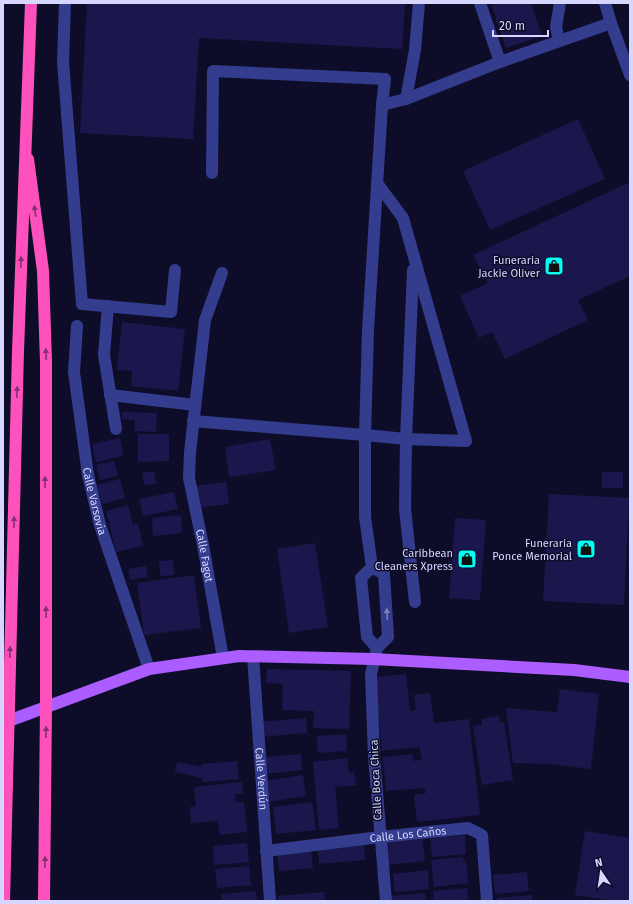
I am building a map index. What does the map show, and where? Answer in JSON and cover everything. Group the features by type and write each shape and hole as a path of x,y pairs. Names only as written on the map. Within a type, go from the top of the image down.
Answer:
{"highway":[{"path":"4,901 18,351 31,3"},
{"path":"25,138 43,271 46,362 46,707 44,901"}],"main road":[{"path":"3,723 149,669 239,656 375,654 574,670 630,677"}],"street":[{"path":"65,3 63,62 82,304 171,312 175,270"},
{"path":"406,99 415,50 419,3"},
{"path":"480,3 500,62"},
{"path":"559,41 556,27 560,3"},
{"path":"605,3 611,23 625,50 630,75"},
{"path":"382,105 406,99 500,62 611,23"},
{"path":"212,173 213,71 385,79 382,105 368,330 365,435 365,518 372,566 384,574 388,637 375,654 367,637 361,578 372,566"},
{"path":"194,421 406,439 466,441 403,218 377,183"},
{"path":"414,259 406,439 405,509 415,602"},
{"name":"Calle Fagot","path":"222,273 205,320 190,452 189,478 203,545 223,658"},
{"path":"108,306 104,355 116,429"},
{"name":"Calle Varsovia","path":"77,326 74,372 88,475 103,532 149,669"},
{"path":"110,395 195,405"},
{"name":"Calle Boca Chica","path":"375,654 370,674 374,756 386,901"},
{"name":"Calle Verdún","path":"253,656 270,901"},
{"name":"Calle Los Caños","path":"266,850 468,828 482,835 487,901"}],"building":[{"path":"87,3 405,3 402,49 199,38 193,139 80,133"},
{"path":"491,3 531,3 542,36 506,48"},
{"path":"578,119 605,179 490,230 463,171"},
{"name":"Funeraria Jackie Oliver","path":"630,182 630,276 578,300 588,320 505,359 492,332 479,338 460,296 488,283 473,255"},
{"path":"122,322 185,329 178,391 131,386 132,371 117,370"},
{"path":"122,412 157,413 156,432 135,431 135,420 122,419"},
{"path":"138,434 169,434 169,461 138,462"},
{"path":"120,438 123,456 96,462 92,444"},
{"path":"270,439 276,470 229,477 225,447"},
{"path":"114,461 118,476 100,480 96,465"},
{"path":"154,471 156,484 144,485 142,473"},
{"path":"602,472 623,472 623,488 602,488"},
{"path":"120,479 125,498 102,504 97,485"},
{"path":"226,482 229,504 196,508 194,486"},
{"path":"174,492 178,509 143,516 139,499"},
{"name":"Funeraria Ponce Memorial","path":"549,494 629,498 624,605 543,601"},
{"path":"128,505 133,525 138,523 143,546 116,552 106,511"},
{"path":"181,515 182,533 153,536 152,518"},
{"name":"Caribbean Cleaners Xpress","path":"455,518 486,520 480,600 449,598"},
{"path":"315,543 328,627 289,633 277,549"},
{"path":"173,560 174,575 160,576 159,561"},
{"path":"146,566 148,577 130,580 128,569"},
{"path":"194,575 201,628 144,635 137,583"},
{"path":"267,669 351,671 349,729 313,728 314,711 282,710 283,684 266,683"},
{"path":"406,674 410,711 416,710 414,695 430,693 434,723 469,719 480,815 417,822 414,795 426,793 424,788 386,791 383,757 413,754 413,761 422,760 419,747 382,751 375,677"},
{"path":"560,689 599,694 591,769 551,764 513,763 506,708 557,712"},
{"path":"499,716 500,723 504,722 513,780 482,785 473,726 482,725 481,719"},
{"path":"306,718 307,733 260,737 258,722"},
{"path":"346,734 347,751 318,753 317,736"},
{"path":"301,754 302,770 266,774 265,757"},
{"path":"347,758 349,773 354,772 356,785 335,787 339,828 319,830 313,762"},
{"path":"237,761 239,779 203,782 202,778 175,772 177,762 202,767 201,764"},
{"path":"303,775 306,796 269,802 266,781"},
{"path":"242,782 243,794 235,794 236,802 244,802 247,832 220,835 218,821 191,823 190,807 196,806 194,787"},
{"path":"312,802 316,830 276,834 273,807"},
{"path":"585,831 630,838 630,901 613,901 575,895"},
{"path":"465,835 466,854 432,857 430,838"},
{"path":"422,836 425,861 388,865 385,840"},
{"path":"247,843 249,862 214,865 213,846"},
{"path":"364,844 365,860 319,864 318,848"},
{"path":"311,850 313,868 279,871 277,852"},
{"path":"462,857 467,865 468,883 434,887 431,860"},
{"path":"249,866 251,885 217,888 215,869"},
{"path":"428,870 429,889 395,892 393,874"},
{"path":"527,872 529,891 495,894 493,875"},
{"path":"467,888 468,901 434,901 433,891"},
{"path":"256,891 257,901 222,901 221,894"},
{"path":"324,892 325,901 278,901 278,896"},
{"path":"425,893 426,901 391,901 391,896"},
{"path":"532,895 532,901 498,901 497,898"}],"place":[{"name":"Funeraria Jackie Oliver","path":"554,266"},
{"name":"Funeraria Ponce Memorial","path":"586,549"},
{"name":"Caribbean Cleaners Xpress","path":"467,559"}]}
